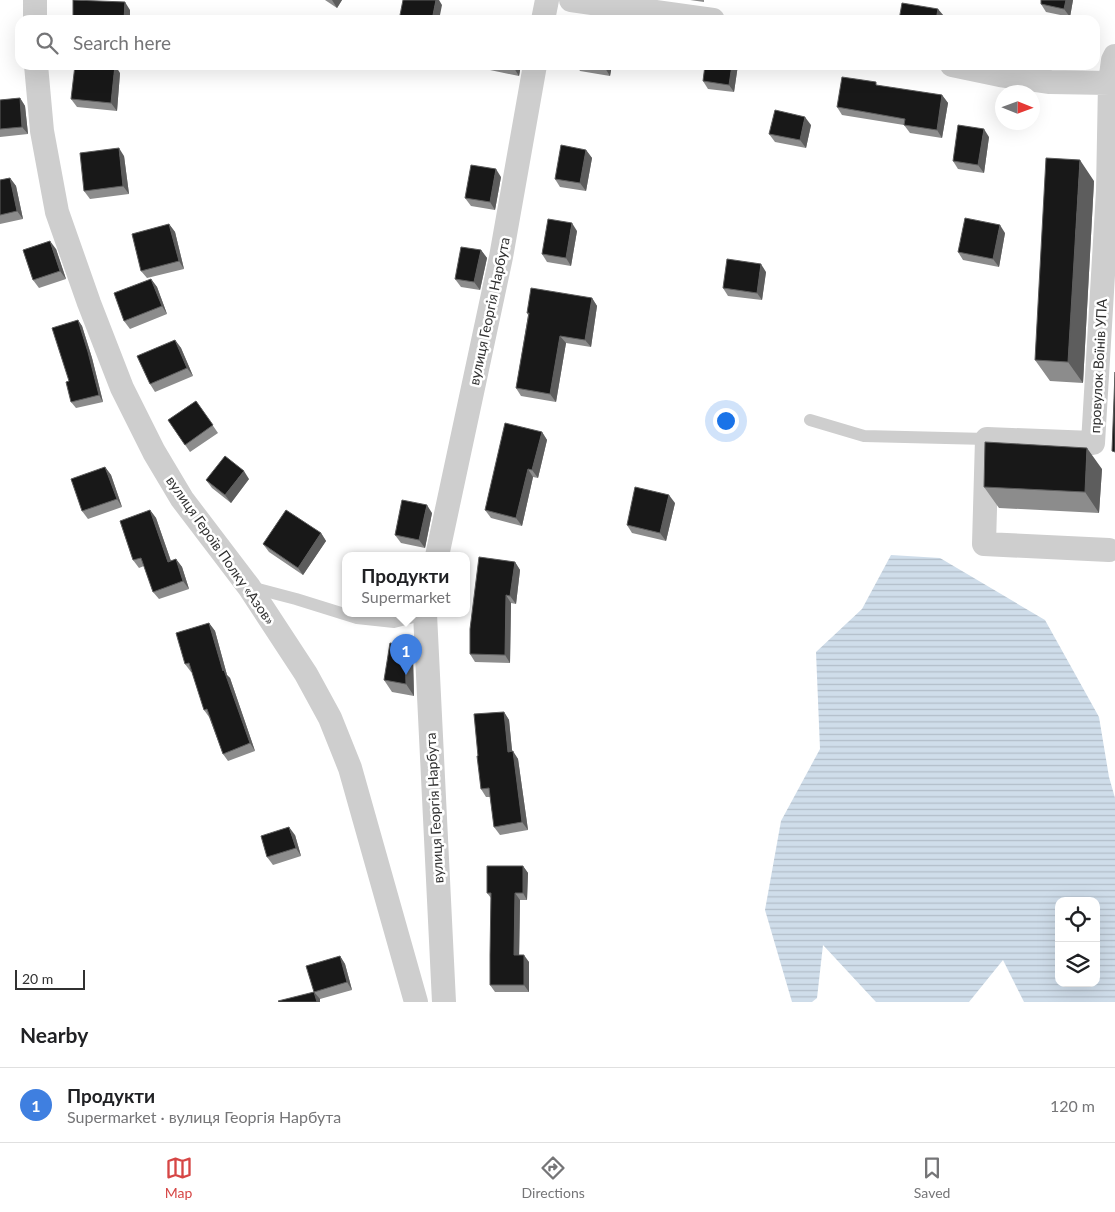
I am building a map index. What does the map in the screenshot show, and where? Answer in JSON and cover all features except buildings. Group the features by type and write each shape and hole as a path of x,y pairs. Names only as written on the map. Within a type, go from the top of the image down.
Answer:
{"street":[{"path":"35,0 35,15"},
{"path":"544,15 547,0"},
{"path":"571,0 678,15"},
{"path":"976,70 1050,82 1110,82 1115,56"},
{"name":"вулиця Героїв Полку «Азов»","path":"36,70 42,131 57,212 89,303 122,388 154,452 182,499 249,587 306,674 330,718 352,777 416,1002"},
{"name":"вулиця Георгія Нарбута","path":"438,552 501,257 534,70"},
{"name":"провулок Воїнів УПА","path":"988,439 1093,443 1108,191 1110,82"},
{"path":"988,439 984,544 1109,550"},
{"name":"вулиця Георгія Нарбута","path":"425,617 444,1002"}],"lane":[{"path":"810,420 864,436 988,439"},
{"path":"249,587 342,613"},
{"path":"354,617 394,622 413,617"}],"water":[{"path":"891,555 940,558 1045,620 1099,717 1109,777 1115,798 1115,1002 1024,1002 1003,960 969,1002 876,1002 823,945 817,998 812,1002 792,1002 765,910 781,821 820,749 816,652 862,609"}],"place":[{"name":"Продукти","path":"406,675"}]}
